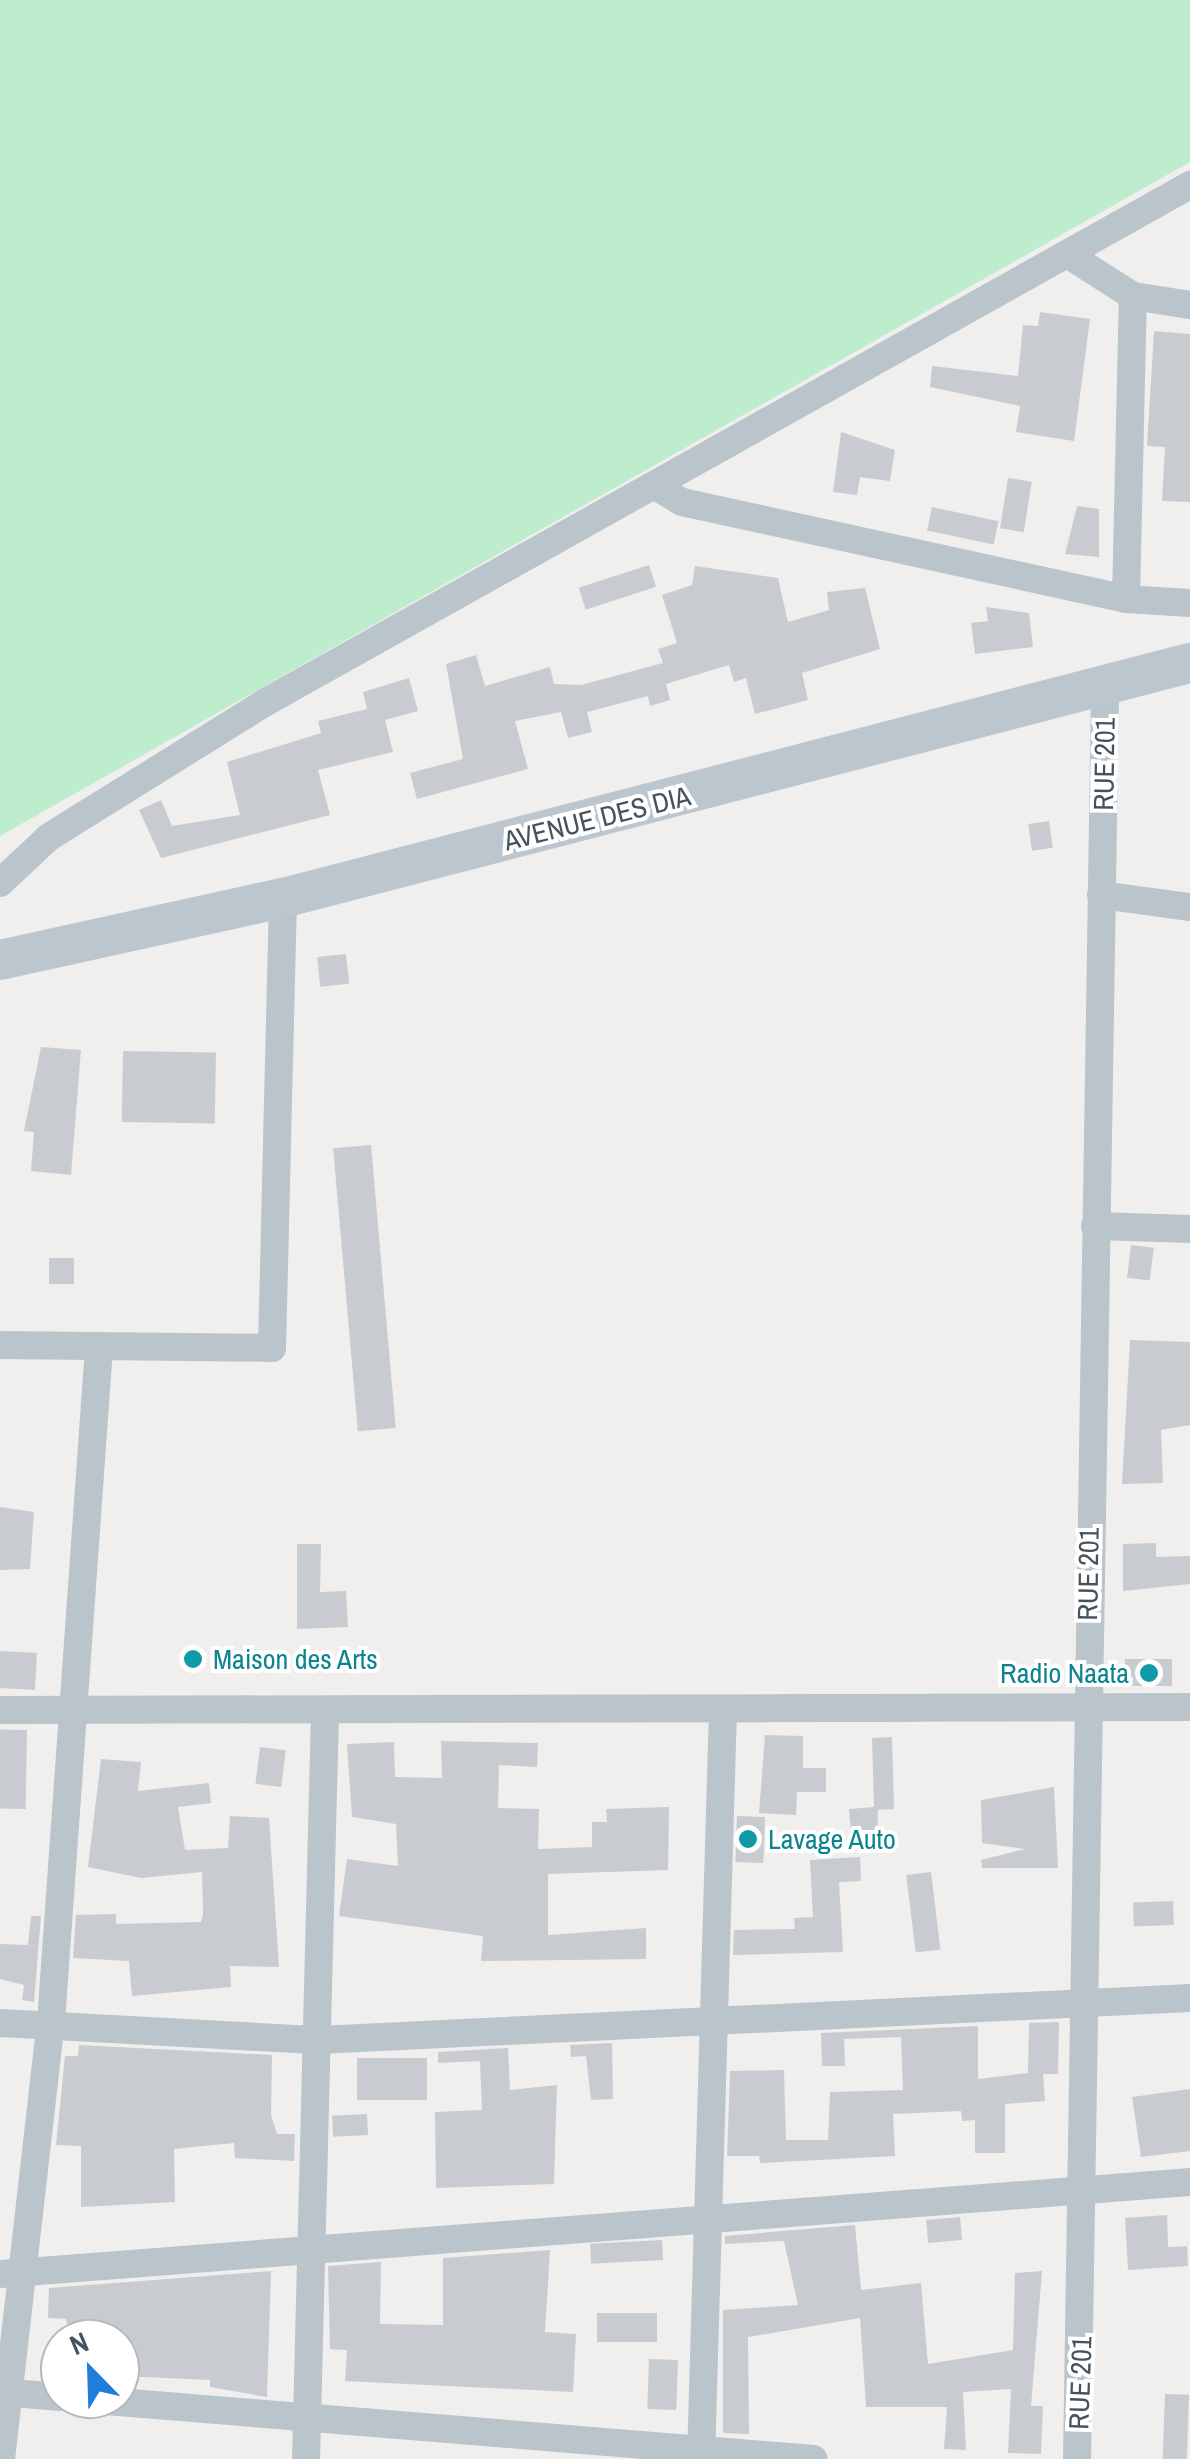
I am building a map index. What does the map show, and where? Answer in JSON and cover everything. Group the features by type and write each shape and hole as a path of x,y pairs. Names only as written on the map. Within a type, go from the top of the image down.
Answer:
{"street":[{"path":"0,883 49,837 266,702 657,487 1190,184"},
{"path":"1067,254 1133,296 1190,305"},
{"path":"1126,598 1133,296"},
{"path":"657,487 682,502 1126,598 1190,603"},
{"name":"AVENUE DES DIA","path":"0,960 283,898 1190,663"},
{"name":"RUE 201","path":"1077,2459 1088,2190 1086,1714 1105,688"},
{"path":"1101,895 1190,906"},
{"path":"0,1345 272,1348 283,898"},
{"path":"1095,1226 1190,1229"},
{"path":"1,2459 8,2273 51,2022 66,1709 99,1348"},
{"path":"0,1710 1086,1714 1190,1707"},
{"path":"701,2454 711,2219 723,1711"},
{"path":"306,2459 325,1712"},
{"path":"0,2023 51,2022 319,2040 1190,1998"},
{"path":"8,2273 1190,2182"},
{"path":"4,2393 40,2396"},
{"path":"140,2404 701,2454 814,2459"}],"green space":[{"path":"0,0 1190,0 1190,162 0,836"}],"building":[{"path":"1040,312 1090,319 1074,441 1016,432 1020,406 930,387 932,366 1018,376 1023,325 1038,326"},
{"path":"1154,331 1190,334 1190,502 1162,501 1165,447 1147,446"},
{"path":"841,432 895,450 890,481 860,477 857,495 833,492"},
{"path":"1008,478 1032,482 1024,532 1000,528"},
{"path":"1077,506 1099,509 1099,557 1065,554"},
{"path":"932,507 999,521 994,545 927,530"},
{"path":"649,565 656,587 586,610 579,588"},
{"path":"695,566 778,578 788,622 829,610 827,592 865,588 880,649 802,673 808,700 755,714 746,678 734,682 729,665 666,684 670,700 650,706 648,696 587,712 592,732 568,738 561,712 515,721 528,769 417,799 410,773 463,759 446,664 476,655 485,686 550,667 554,684 581,685 663,663 658,649 677,643 662,595 692,585"},
{"path":"986,607 1029,613 1033,647 975,654 971,623 988,621"},
{"path":"409,678 418,711 385,720 393,752 318,770 330,815 161,858 139,810 161,800 172,826 240,815 227,762 321,733 318,721 367,709 363,692"},
{"path":"1049,821 1053,848 1032,851 1028,824"},
{"path":"346,954 349,984 320,987 317,957"},
{"path":"41,1047 81,1050 71,1175 31,1171 34,1132 24,1131"},
{"path":"123,1051 216,1053 215,1124 122,1122"},
{"path":"371,1145 396,1428 358,1431 333,1148"},
{"path":"1131,1245 1154,1248 1150,1281 1127,1278"},
{"path":"49,1258 74,1258 74,1284 49,1284"},
{"path":"1130,1340 1190,1342 1190,1425 1161,1430 1163,1483 1122,1484"},
{"path":"0,1507 34,1512 30,1569 0,1570"},
{"path":"1156,1543 1156,1557 1190,1556 1190,1584 1123,1591 1123,1544"},
{"path":"297,1544 321,1544 320,1592 346,1591 348,1627 297,1629"},
{"path":"0,1651 37,1653 35,1690 0,1688"},
{"name":"Radio Naata","path":"1125,1659 1172,1659 1172,1686 1125,1686"},
{"path":"0,1730 27,1730 26,1809 0,1809"},
{"path":"765,1735 803,1736 803,1768 826,1768 826,1792 797,1792 796,1815 759,1813"},
{"path":"892,1737 894,1809 878,1810 877,1842 852,1844 849,1809 874,1807 872,1738"},
{"path":"441,1741 538,1743 537,1767 499,1765 498,1808 539,1809 538,1849 592,1847 592,1822 607,1822 606,1809 669,1807 668,1870 548,1874 548,1935 646,1928 646,1959 481,1961 483,1936 339,1916 347,1859 398,1866 396,1824 352,1817 347,1744 394,1742 395,1777 442,1778"},
{"path":"260,1747 286,1750 281,1787 255,1784"},
{"path":"101,1759 141,1762 138,1791 209,1783 211,1803 178,1807 185,1850 228,1848 230,1816 269,1818 279,1967 230,1966 231,1987 132,1996 129,1961 73,1958 76,1915 116,1914 116,1924 201,1922 203,1914 202,1872 141,1878 88,1867"},
{"path":"1054,1787 1058,1868 982,1868 981,1860 1025,1849 982,1843 981,1800"},
{"name":"Lavage Auto","path":"737,1816 765,1817 763,1863 735,1862"},
{"path":"860,1857 861,1881 839,1882 843,1952 733,1955 734,1930 795,1929 794,1918 813,1917 810,1860"},
{"path":"931,1872 941,1949 916,1952 906,1875"},
{"path":"1173,1901 1174,1925 1134,1926 1133,1902"},
{"path":"31,1916 41,1916 34,2002 22,2000 24,1985 0,1979 0,1944 28,1945"},
{"path":"1059,2022 1058,2074 1043,2074 1045,2101 1005,2104 1005,2153 975,2153 975,2120 962,2121 961,2111 893,2114 895,2156 760,2163 759,2156 727,2156 730,2071 784,2070 786,2140 828,2140 830,2092 903,2090 901,2037 844,2039 845,2066 822,2066 821,2033 978,2026 978,2079 1028,2073 1029,2023"},
{"path":"612,2043 613,2099 591,2100 586,2056 571,2057 570,2045"},
{"path":"79,2045 272,2055 271,2115 277,2134 295,2134 294,2161 235,2158 234,2143 174,2149 175,2202 81,2207 81,2146 56,2145 65,2056 78,2056"},
{"path":"508,2048 510,2090 557,2085 554,2184 436,2188 435,2112 482,2110 480,2061 438,2063 438,2052"},
{"path":"357,2058 427,2058 427,2100 357,2100"},
{"path":"1190,2089 1190,2151 1141,2157 1132,2097"},
{"path":"367,2114 368,2135 333,2137 332,2116"},
{"path":"1167,2215 1168,2247 1187,2246 1188,2266 1128,2270 1125,2218"},
{"path":"960,2217 962,2240 928,2243 926,2220"},
{"path":"855,2225 861,2290 921,2283 928,2364 1013,2350 1015,2273 1042,2271 1031,2406 1043,2406 1041,2454 1008,2453 1011,2389 963,2392 966,2450 944,2449 947,2407 866,2407 860,2318 748,2337 749,2434 723,2433 723,2310 798,2305 784,2241 725,2244 725,2236"},
{"path":"662,2240 663,2260 591,2264 590,2244"},
{"path":"550,2250 545,2332 576,2334 573,2392 345,2381 347,2350 330,2349 328,2266 381,2262 380,2324 443,2325 443,2258"},
{"path":"271,2271 267,2397 210,2387 210,2380 140,2377 140,2319 48,2318 49,2288"},
{"path":"597,2313 657,2313 657,2342 597,2342"},
{"path":"649,2359 678,2360 676,2410 647,2409"},
{"path":"1165,2394 1189,2395 1187,2459 1163,2459"}],"place":[{"name":"Maison des Arts","path":"193,1659"},
{"name":"Radio Naata","path":"1149,1673"},
{"name":"Lavage Auto","path":"748,1839"}]}
